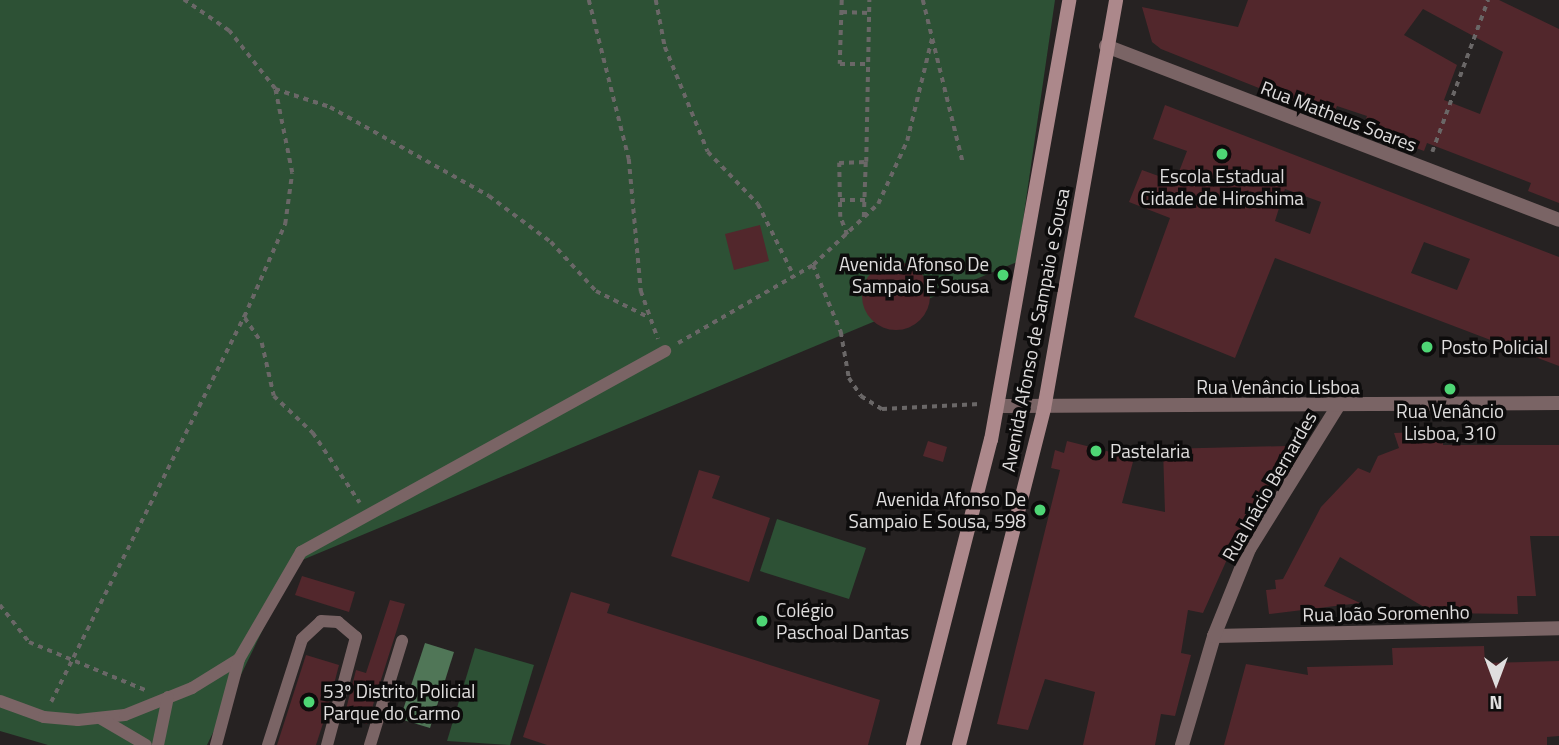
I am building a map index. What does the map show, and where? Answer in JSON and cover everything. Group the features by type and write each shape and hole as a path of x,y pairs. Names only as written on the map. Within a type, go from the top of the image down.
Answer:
{"main road":[{"name":"Avenida Afonso de Sampaio e Sousa","path":"913,745 998,406 1069,0"},
{"name":"Avenida Afonso de Sampaio e Sousa","path":"959,745 1044,409 1116,0"}],"street":[{"name":"Rua Matheus Soares","path":"1106,46 1559,220"},
{"name":"Rua Venâncio Lisboa","path":"998,406 1044,409 1559,403"},
{"name":"Rua Inácio Bernardes","path":"1182,745 1214,636 1250,549 1338,406"},
{"name":"Rua João Soromenho","path":"1214,636 1559,628"}],"lane":[{"path":"216,745 239,659 301,552 366,513 665,351"},
{"path":"268,745 302,639 321,621 338,622 356,637 327,745"},
{"path":"370,745 402,641"},
{"path":"0,701 44,717 100,718 168,697 239,659"},
{"path":"158,745 168,697"},
{"path":"100,718 146,745"}],"path":[{"path":"44,717 244,317 285,223 292,173 275,89 229,31 184,0"},
{"path":"589,0 629,159 646,316 665,351 813,265 864,220 891,184 932,38"},
{"path":"656,0 665,47 708,152 758,204 794,276"},
{"path":"842,0 841,64 868,64"},
{"path":"864,220 869,0"},
{"path":"923,0 963,163"},
{"path":"1425,169 1488,0"},
{"path":"842,12 869,13"},
{"path":"275,89 330,107 489,196 551,242 596,291 646,316"},
{"path":"847,235 839,200 839,163 866,162"},
{"path":"839,200 865,200"},
{"path":"813,265 841,332 849,377 862,396 881,409 998,406"},
{"path":"244,317 262,342 275,396 313,433 366,513"},
{"path":"0,605 29,642 69,663 168,697"}],"shaded area":[{"path":"0,0 1055,0 1017,262 295,563 207,745 48,745 0,731"},
{"path":"777,519 866,548 849,599 760,571"},
{"path":"425,643 454,652 430,728 400,719"},
{"path":"475,648 534,665 510,745 447,741"}],"building":[{"path":"1248,0 1499,0 1559,29 1559,203 1528,191 1531,183 1427,143 1424,151 1362,128 1367,116 1337,106 1332,117 1161,49 1152,42 1142,7 1238,27","holes":["1423,9 1503,52 1480,114 1444,100 1457,65 1404,35"]},
{"path":"1165,105 1559,257 1559,366 1275,258 1235,358 1134,317 1170,218 1129,202 1142,170 1175,182 1187,151 1153,139","holes":["1285,189 1321,202 1310,234 1275,221","1424,242 1470,259 1457,290 1411,273"]},
{"path":"760,225 769,261 734,270 725,234"},
{"path":"896,262 909,265 920,272 927,283 930,296 927,309 920,320 909,327 896,330 883,327 872,320 865,309 862,296 865,283 872,272 883,265"},
{"path":"1443,431 1443,445 1559,445 1559,536 1530,536 1536,596 1517,596 1518,614 1434,613 1340,557 1324,586 1360,603 1269,614 1266,590 1276,589 1275,580 1283,579 1321,507 1358,468 1370,473 1378,456 1399,448 1394,433"},
{"path":"928,441 947,447 943,462 923,456"},
{"path":"1067,441 1134,458 1122,503 1165,512 1163,449 1286,446 1287,464 1250,508 1203,613 1188,610 1181,653 1191,655 1175,716 1161,714 1155,745 1083,745 1095,692 1045,679 1028,730 997,724 1060,470 1051,468 1055,450 1064,453"},
{"path":"699,470 720,476 712,498 770,518 749,582 671,556"},
{"path":"302,576 355,592 349,612 295,595"},
{"path":"571,592 610,604 607,613 880,700 868,745 547,745 523,737"},
{"path":"390,600 405,604 367,724 344,717 356,670 366,673"},
{"path":"1484,646 1485,663 1559,661 1559,736 1547,737 1547,745 1224,745 1246,664 1308,675 1307,667 1393,665 1392,648"},
{"path":"306,655 339,665 327,711 316,745 277,745"}],"place":[{"name":"Escola Estadual Cidade de Hiroshima","path":"1222,154"},
{"name":"Avenida Afonso De Sampaio E Sousa","path":"1003,275"},
{"name":"Posto Policial","path":"1427,347"},
{"name":"Rua Venâncio Lisboa, 310","path":"1450,389"},
{"name":"Pastelaria","path":"1096,451"},
{"name":"Avenida Afonso De Sampaio E Sousa, 598","path":"1040,510"},
{"name":"Colégio Paschoal Dantas","path":"762,621"},
{"name":"53º Distrito Policial Parque do Carmo","path":"309,702"}]}
